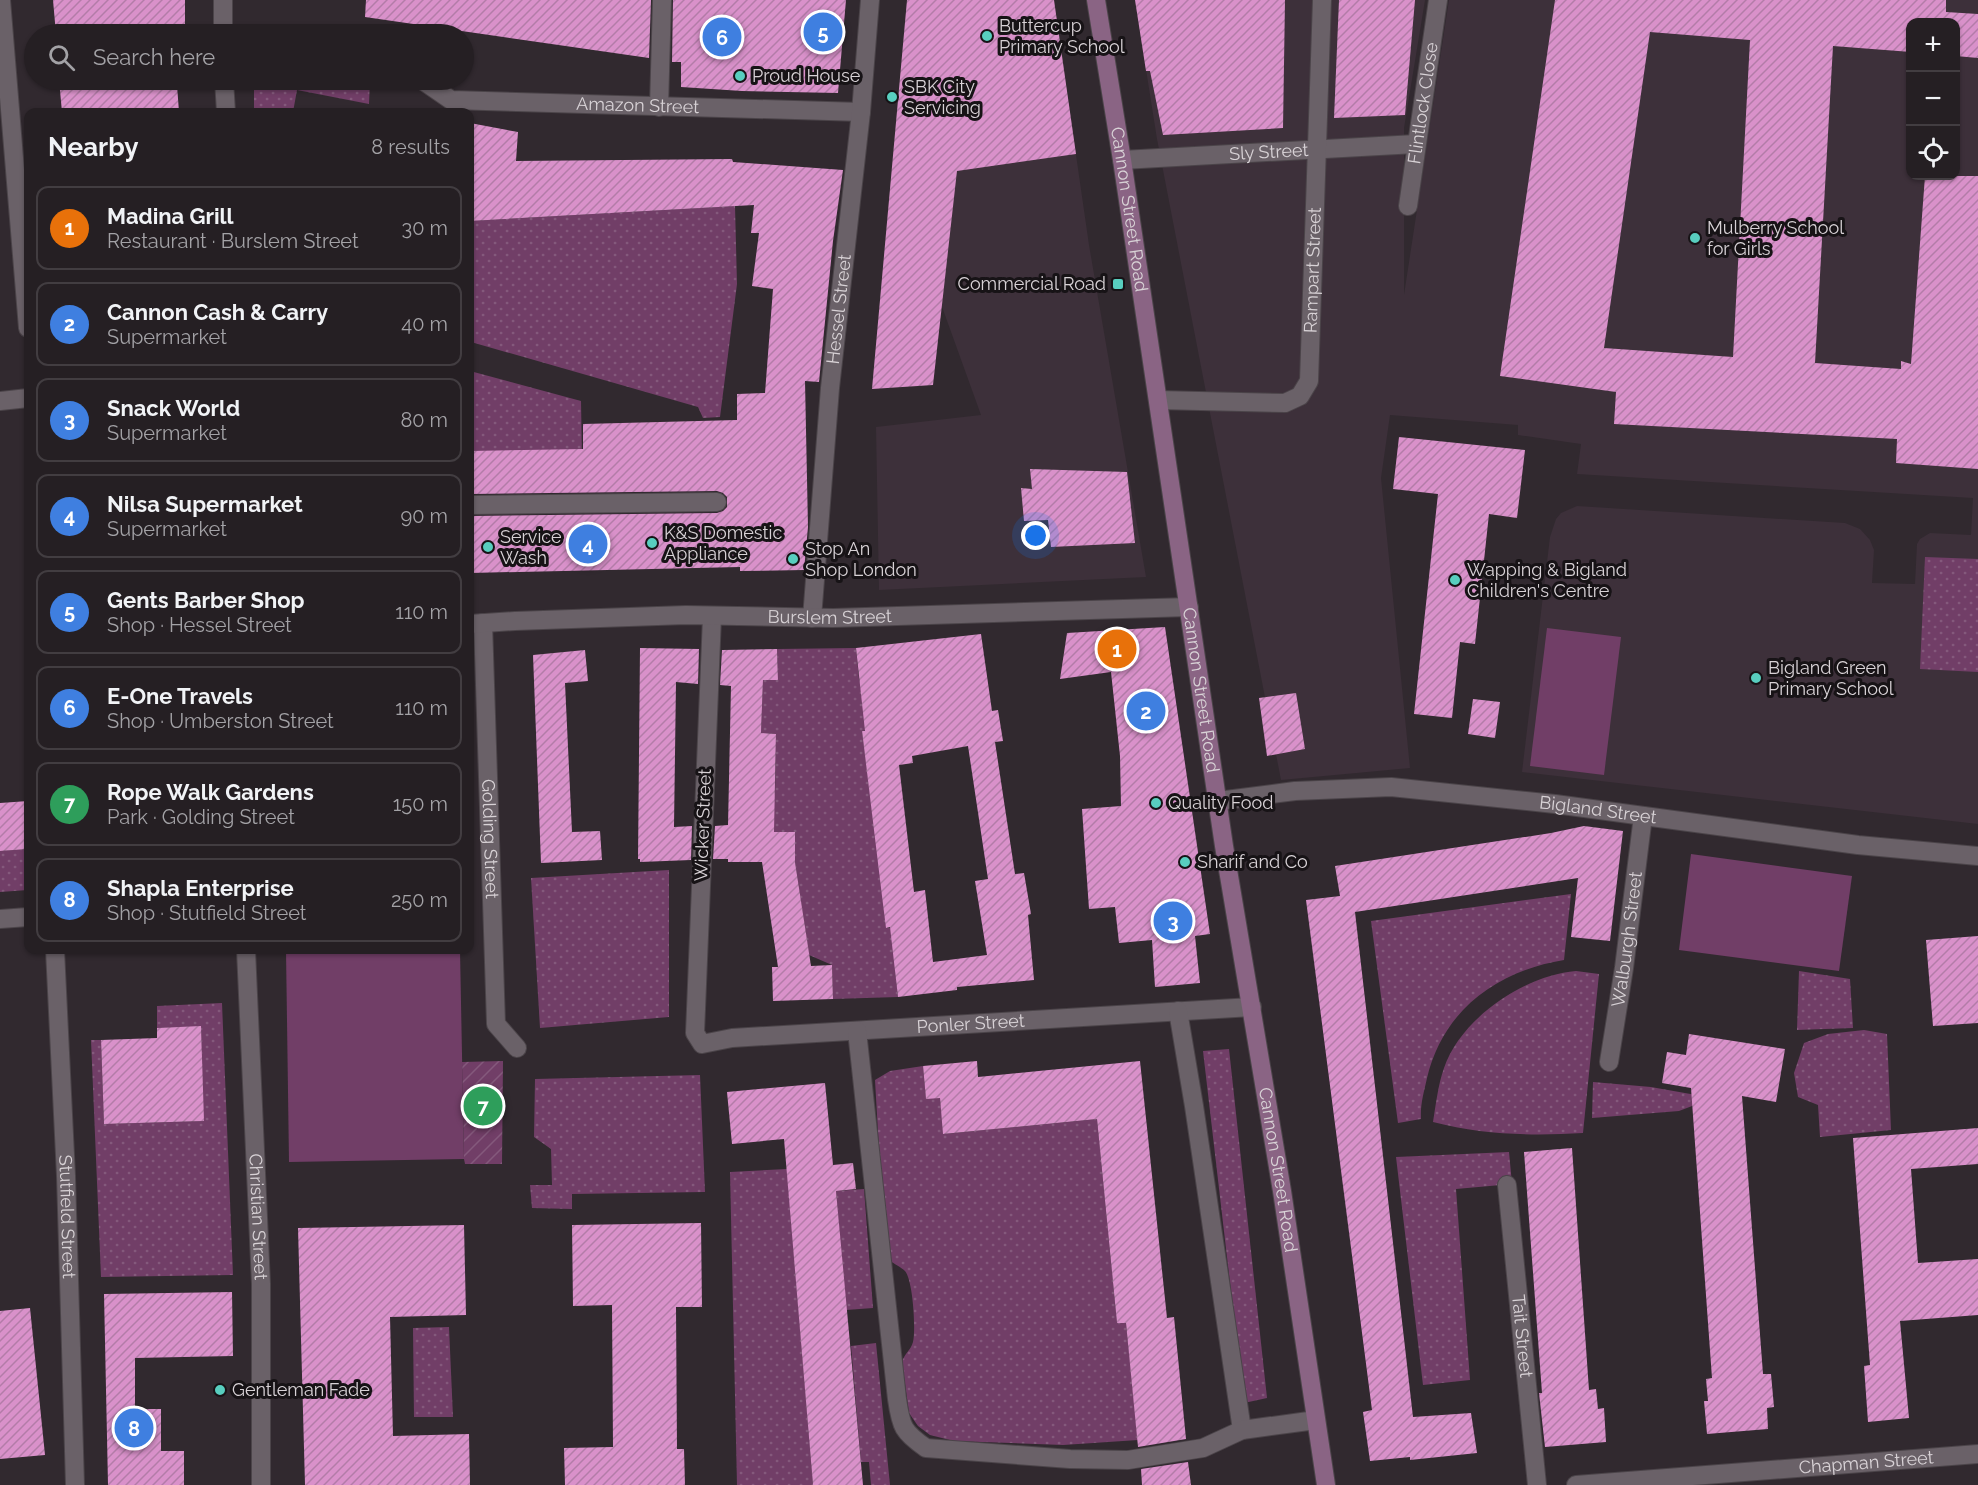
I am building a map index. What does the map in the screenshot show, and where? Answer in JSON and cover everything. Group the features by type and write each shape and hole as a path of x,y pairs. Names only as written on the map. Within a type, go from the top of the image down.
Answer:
{"main road":[{"name":"Cannon Street Road","path":"1096,0 1218,801 1282,1191 1326,1485"}],"street":[{"path":"0,0 24,281"},
{"path":"223,0 223,24"},
{"path":"659,107 662,0"},
{"name":"Hessel Street","path":"812,618 830,388 861,112 870,0"},
{"name":"Rampart Street","path":"1158,400 1285,403 1300,396 1309,381 1322,0"},
{"name":"Flintlock Close","path":"1408,206 1438,0"},
{"path":"225,90 226,108"},
{"name":"Amazon Street","path":"436,90 451,100 861,112"},
{"name":"Sly Street","path":"1122,160 1416,144"},
{"path":"0,401 24,399"},
{"path":"474,505 717,502"},
{"name":"Burslem Street","path":"476,624 686,615 812,618 1189,607"},
{"name":"Wicker Street","path":"695,1033 712,617"},
{"name":"Golding Street","path":"476,624 496,1024 516,1048"},
{"name":"Bigland Street","path":"1218,801 1295,791 1391,786 1493,796 1858,845 1978,856"},
{"name":"Walburgh Street","path":"1609,1062 1624,968 1643,816"},
{"path":"0,919 24,917"},
{"name":"Stutfield Street","path":"55,954 66,1176 75,1485"},
{"name":"Christian Street","path":"246,954 261,1272 261,1485"},
{"name":"Ponler Street","path":"695,1033 702,1044 732,1038 1252,1007"},
{"path":"1178,1011 1242,1430"},
{"path":"857,1031 897,1399 900,1421 909,1436 926,1448 1071,1459 1128,1460 1203,1448 1242,1430 1316,1420"},
{"name":"Tait Street","path":"1507,1185 1537,1485"},
{"name":"Chapman Street","path":"1576,1485 1978,1454"}],"shaded area":[{"path":"1135,0 1425,0 1404,128 1404,295 1449,0 1978,0 1978,824 1522,772 1550,537 1556,519 1561,513 1577,506 1845,523 1860,529 1870,540 1874,550 1872,583 1915,584 1917,544 1920,539 1930,533 1971,535 1973,498 1577,474 1581,444 1518,435 1518,425 1390,415 1381,478 1410,768 1281,780 1157,139"},
{"path":"1056,16 1089,245 1146,577 879,590 876,427 981,415 941,304 968,82"},
{"path":"254,90 297,90 294,108 254,108"},
{"path":"297,90 370,90 369,104"},
{"path":"735,206 737,284 720,417 703,418 698,407 474,343 474,221"},
{"path":"474,372 581,401 582,459 474,460"},
{"path":"1925,557 1978,559 1978,672 1920,669"},
{"path":"1547,628 1621,637 1604,775 1530,766"},
{"path":"856,648 859,679 872,730 862,731 887,928 899,927 895,969 898,997 833,999 832,965 809,955 795,862 795,832 757,832 775,793 776,734 761,733 763,680 778,680 777,649"},
{"path":"24,849 24,890 0,892 0,851"},
{"path":"1691,854 1852,876 1839,971 1679,950"},
{"path":"669,870 669,1017 540,1028 531,878"},
{"path":"1571,894 1564,960 1540,965 1517,974 1495,984 1476,998 1446,1032 1435,1054 1427,1078 1421,1119 1398,1123 1371,921"},
{"path":"286,954 460,954 464,1159 289,1162"},
{"path":"1576,971 1599,974 1583,1133 1508,1134 1470,1130 1433,1122 1444,1068 1452,1050 1480,1016 1516,990 1556,974"},
{"path":"1799,971 1850,979 1853,1028 1797,1030"},
{"path":"222,1003 233,1275 101,1277 91,1040 101,1040 104,1124 203,1121 201,1027 157,1028 157,1006"},
{"path":"1864,1030 1887,1034 1891,1130 1820,1137 1818,1105 1798,1097 1794,1073 1804,1043 1828,1034"},
{"path":"1229,1049 1267,1398 1244,1403 1203,1051"},
{"path":"503,1061 502,1164 465,1164 462,1062"},
{"path":"923,1066 926,1098 940,1098 944,1134 1097,1119 1117,1323 1126,1323 1138,1440 1063,1445 954,1441 930,1435 918,1426 909,1413 902,1362 913,1342 913,1305 908,1276 905,1271 889,1260 875,1080 890,1071"},
{"path":"700,1075 705,1192 572,1194 572,1209 532,1208 530,1185 552,1185 551,1149 534,1137 535,1079"},
{"path":"1593,1082 1651,1087 1713,1098 1679,1111 1592,1118"},
{"path":"1509,1152 1512,1184 1456,1189 1470,1380 1423,1385 1396,1157"},
{"path":"787,1169 813,1485 737,1485 730,1172"},
{"path":"864,1189 873,1308 846,1310 836,1191"},
{"path":"449,1327 453,1417 414,1417 413,1328"},
{"path":"876,1343 890,1485 871,1485 869,1462 861,1462 851,1346"}],"building":[{"path":"53,0 185,0 185,24 55,24"},
{"path":"366,0 651,0 649,58 474,33 474,24 413,24 365,17"},
{"path":"673,0 846,0 838,93 681,87 681,62 672,62"},
{"path":"907,0 1054,0 1076,154 957,171 933,385 872,389"},
{"path":"1135,0 1285,0 1283,128 1163,135 1150,71 1146,71"},
{"path":"1339,0 1415,0 1405,115 1334,118"},
{"path":"1555,0 1946,0 1946,12 1978,14 1978,58 1960,56 1960,18 1906,18 1906,52 1833,46 1815,363 1901,369 1901,361 1911,364 1925,180 1960,180 1960,176 1978,176 1978,469 1896,463 1897,439 1614,424 1616,392 1500,376","holes":["1650,32 1750,40 1733,357 1604,348"]},
{"path":"60,90 177,90 179,108 62,108"},
{"path":"474,124 518,132 516,161 732,159 733,162 843,170 833,241 819,382 805,381 808,527 804,570 740,571 740,567 474,573 474,516 717,513 727,507 727,497 717,491 474,494 474,451 583,449 583,424 737,420 737,394 765,393 773,289 752,286 759,233 751,233 754,205 474,221"},
{"name":"Wapping & Bigland Children's Centre","path":"1399,437 1525,450 1517,518 1489,514 1475,644 1460,642 1452,718 1414,714 1438,494 1393,489"},
{"path":"1030,469 1127,472 1135,543 1051,547 1048,520 1024,521 1021,488 1032,489"},
{"path":"1165,627 1210,934 1195,936 1200,983 1155,987 1152,940 1119,943 1115,907 1089,909 1082,809 1121,806 1120,756 1111,672 1060,679 1067,633"},
{"path":"981,634 992,711 998,710 1003,741 995,742 1015,874 1024,873 1031,914 1028,915 1034,980 957,987 957,990 898,997 890,927 886,928 862,731 865,731 856,648","holes":["968,746 988,879 975,881 987,955 933,962 925,890 914,892 899,765 913,763 912,756"]},
{"path":"640,648 699,649 698,684 676,682 674,827 692,826 691,860 640,862 638,859"},
{"path":"777,649 778,680 763,680 761,733 776,734 774,832 795,832 795,862 811,966 832,965 833,999 773,1001 772,967 778,967 762,862 728,862 728,859 713,859 715,826 728,825 731,686 720,685 722,650"},
{"path":"585,650 588,681 565,683 572,832 600,831 602,860 541,863 533,655"},
{"path":"1296,693 1305,749 1267,756 1259,698"},
{"path":"1473,699 1500,702 1495,738 1468,734"},
{"path":"24,801 24,849 0,851 0,803"},
{"path":"1584,826 1623,831 1610,941 1571,937 1578,878 1355,912 1413,1417 1471,1413 1477,1453 1410,1460 1410,1457 1370,1461 1363,1412 1372,1410 1306,900 1340,896 1335,866"},
{"path":"1978,936 1978,1023 1933,1026 1926,940"},
{"path":"201,1026 204,1121 104,1124 101,1040 157,1038 157,1028"},
{"path":"1689,1034 1785,1049 1776,1102 1742,1096 1763,1374 1771,1374 1774,1407 1767,1408 1768,1429 1707,1434 1704,1401 1708,1401 1706,1379 1712,1378 1691,1088 1662,1083 1667,1052 1686,1055"},
{"path":"977,1061 978,1077 1140,1061 1167,1318 1174,1317 1186,1439 1138,1447 1126,1323 1117,1323 1097,1119 943,1134 940,1098 926,1099 923,1066"},
{"path":"825,1083 833,1165 853,1163 856,1189 836,1191 863,1485 813,1485 784,1139 732,1144 727,1092"},
{"path":"1978,1128 1978,1164 1911,1169 1918,1263 1978,1259 1978,1315 1900,1321 1909,1418 1868,1422 1864,1366 1870,1365 1853,1138"},
{"path":"1572,1148 1589,1390 1596,1389 1598,1409 1604,1408 1606,1442 1545,1447 1539,1393 1542,1393 1524,1152"},
{"path":"701,1223 702,1307 676,1307 677,1449 684,1449 685,1485 565,1485 564,1448 613,1447 612,1305 573,1306 572,1225"},
{"path":"464,1225 466,1315 390,1317 393,1436 469,1434 470,1485 305,1485 298,1228"},
{"path":"232,1292 233,1356 135,1358 135,1409 161,1409 161,1451 184,1451 184,1485 108,1485 104,1294"},
{"path":"30,1308 45,1455 0,1459 0,1311"},
{"path":"1188,1462 1191,1485 1142,1485 1141,1469"}],"place":[{"name":"Gents Barber Shop","path":"823,32"},
{"name":"Buttercup Primary School","path":"987,36"},
{"name":"E-One Travels","path":"722,37"},
{"name":"Proud House","path":"740,76"},
{"name":"SBK City Servicing","path":"892,97"},
{"name":"Mulberry School for Girls","path":"1695,238"},
{"name":"Commercial Road","path":"1118,284"},
{"name":"K&S Domestic Appliance","path":"652,543"},
{"name":"Nilsa Supermarket","path":"588,544"},
{"name":"Service Wash","path":"488,547"},
{"name":"Stop An Shop London","path":"793,559"},
{"name":"Wapping & Bigland Children's Centre","path":"1455,580"},
{"name":"Madina Grill","path":"1117,649"},
{"name":"Bigland Green Primary School","path":"1756,678"},
{"name":"Cannon Cash & Carry","path":"1146,711"},
{"name":"Quality Food","path":"1156,803"},
{"name":"Sharif and Co","path":"1185,862"},
{"name":"Snack World","path":"1173,921"},
{"name":"Rope Walk Gardens","path":"483,1106"},
{"name":"Gentleman Fade","path":"220,1390"},
{"name":"Shapla Enterprise","path":"134,1428"}]}
